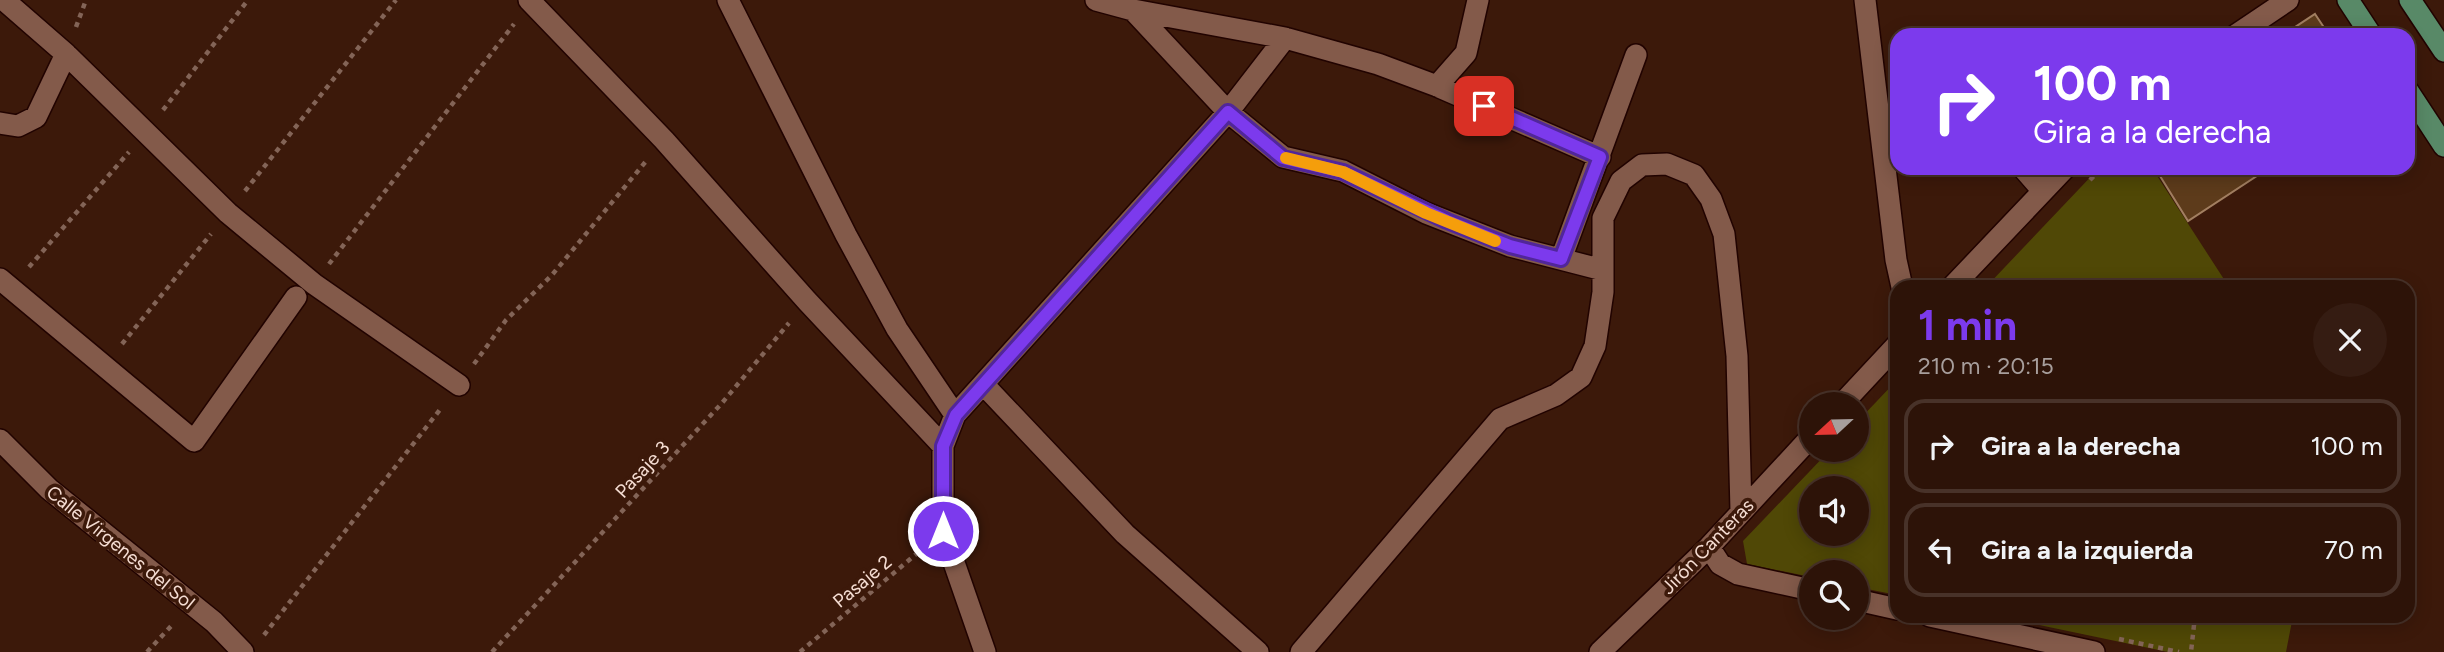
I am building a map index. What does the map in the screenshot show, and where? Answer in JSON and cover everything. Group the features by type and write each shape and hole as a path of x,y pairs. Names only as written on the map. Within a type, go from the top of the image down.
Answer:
{"main road":[{"path":"2348,0 2366,28"},
{"path":"2410,0 2444,51"},
{"path":"2415,102 2444,146"}],"street":[{"path":"4,0 66,54 228,213 314,284 459,385"},
{"path":"728,0 884,305 956,415"},
{"path":"1096,0 1133,10 1285,38 1378,64 1437,86 1600,157"},
{"path":"1437,86 1466,52 1478,0"},
{"path":"1865,0 1900,280"},
{"path":"2246,28 2288,0"},
{"path":"530,1 664,140 807,301 943,446"},
{"path":"1133,10 1228,112 1283,158 1343,172 1450,222 1510,246 1603,270"},
{"path":"985,652 943,531 943,446 956,415 1228,112 1285,38"},
{"path":"0,123 19,126 36,117 66,54"},
{"path":"1561,259 1636,55"},
{"path":"1301,652 1500,419 1556,396 1581,377 1595,346 1603,292 1602,218 1621,181 1642,165 1667,164 1694,175 1711,199 1724,234 1737,356 1741,511"},
{"path":"2029,175 2043,191"},
{"path":"1959,280 2058,175"},
{"path":"0,279 194,441 296,297"},
{"path":"1853,392 1890,353"},
{"path":"983,384 1125,534 1258,652"},
{"name":"Calle Virgenes del Sol","path":"0,440 49,489 214,622 243,652"},
{"name":"Jirón Canteras","path":"1600,652 1709,547 1799,449"},
{"path":"1709,547 1720,564 1738,573 1799,587"},
{"path":"1869,603 1890,607"},
{"path":"1962,623 2094,652"}],"path":[{"path":"104,366 396,0"},
{"path":"314,284 530,1"},
{"name":"Pasaje 3","path":"492,652 722,403 807,301"},
{"name":"Pasaje 2","path":"800,652 943,531"},
{"path":"147,652 191,604"},
{"path":"2191,652 2193,623"}],"shaded area":[{"path":"2092,175 2157,175 2224,280 1993,280"},
{"path":"1890,387 1890,594 1869,589 1869,560 1799,560 1799,575 1747,564 1743,541 1799,482 1799,546 1869,546 1869,476 1805,476 1819,462 1869,462 1869,409"},
{"path":"2029,623 2292,623 2286,652 2168,652"}],"building":[{"path":"2315,14 2324,28 2294,28"},
{"path":"2159,175 2258,175 2188,221"}],"slow traffic":[{"path":"1286,158 1343,172 1426,213 1495,241"}],"route":[{"path":"943,531 943,446 956,415 1228,112 1283,158 1343,172 1426,213 1510,246 1561,259 1600,157 1484,106"}]}
